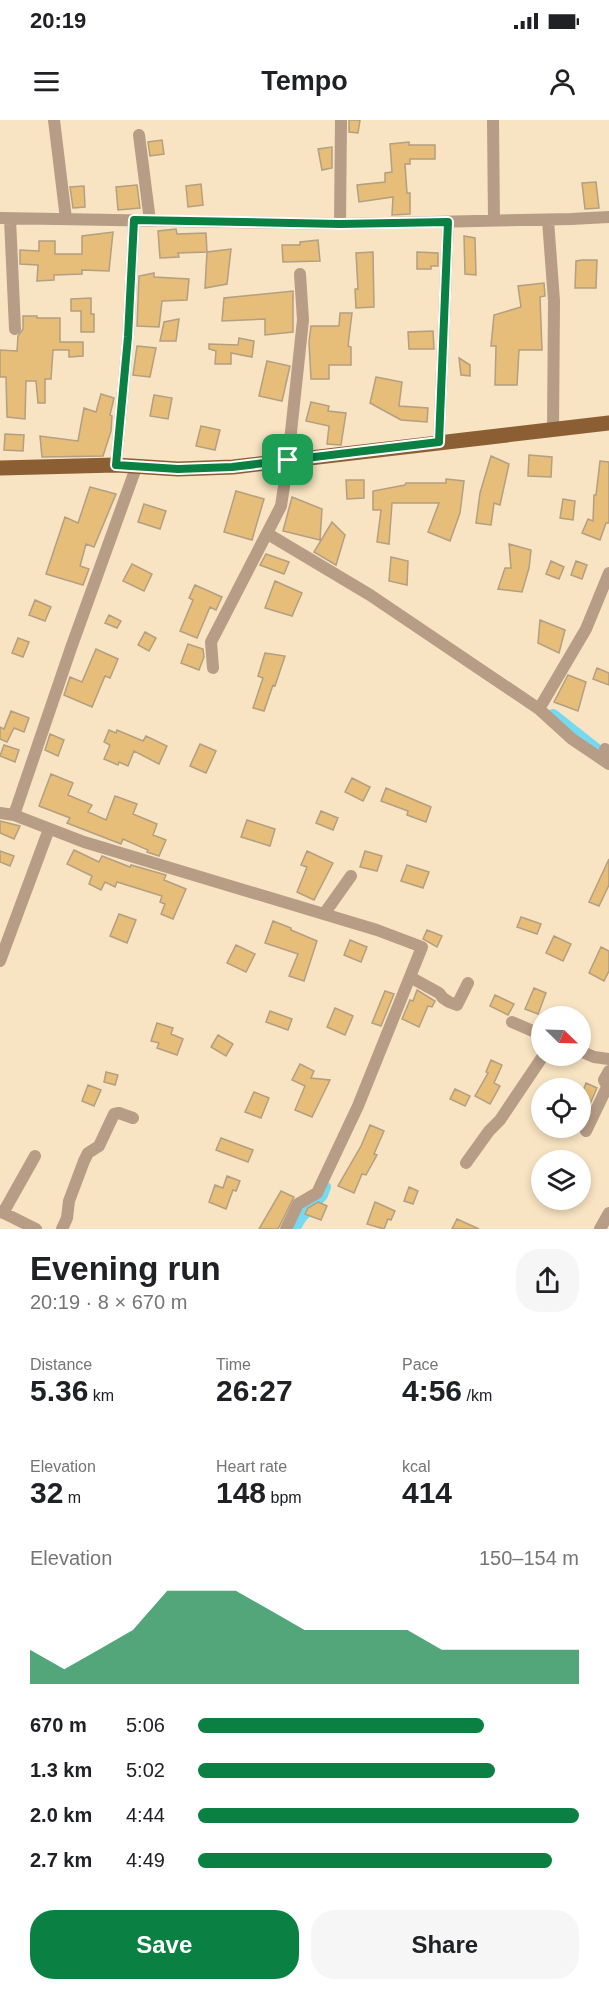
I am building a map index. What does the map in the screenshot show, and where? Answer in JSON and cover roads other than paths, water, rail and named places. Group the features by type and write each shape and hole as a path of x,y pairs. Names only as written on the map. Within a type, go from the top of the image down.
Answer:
{"main road":[{"path":"0,468 137,465 178,469 209,468 609,423"}],"street":[{"path":"54,120 66,219"},
{"path":"340,224 341,120"},
{"path":"493,120 494,221"},
{"path":"139,135 150,221"},
{"path":"15,329 5,218 340,224 609,217"},
{"path":"116,465 128,337 134,220"},
{"path":"548,220 554,301 553,430"},
{"path":"439,442 448,222"},
{"path":"213,668 211,642 281,506 303,320 300,274"},
{"path":"14,815 137,465"},
{"path":"268,534 370,595 539,709 572,739 609,764"},
{"path":"539,709 586,629 609,573"},
{"path":"0,813 14,815 84,842 324,914 423,947 358,1106 317,1194 298,1204 286,1229"},
{"path":"0,961 49,828"},
{"path":"324,914 351,876"},
{"path":"410,977 457,1005 468,983"},
{"path":"512,1022 531,1030"},
{"path":"591,1056 609,1059"},
{"path":"466,1163 489,1131 500,1120 536,1066"},
{"path":"591,1121 608,1089 604,1080 609,1071"},
{"path":"62,1229 67,1218 69,1201 88,1153 99,1146 114,1114 119,1113 133,1118"},
{"path":"35,1156 1,1212 36,1229"},
{"path":"600,1229 609,1213"}],"waterway":[{"path":"553,715 596,749"},
{"path":"294,1229 301,1217 322,1195 325,1187"}]}
